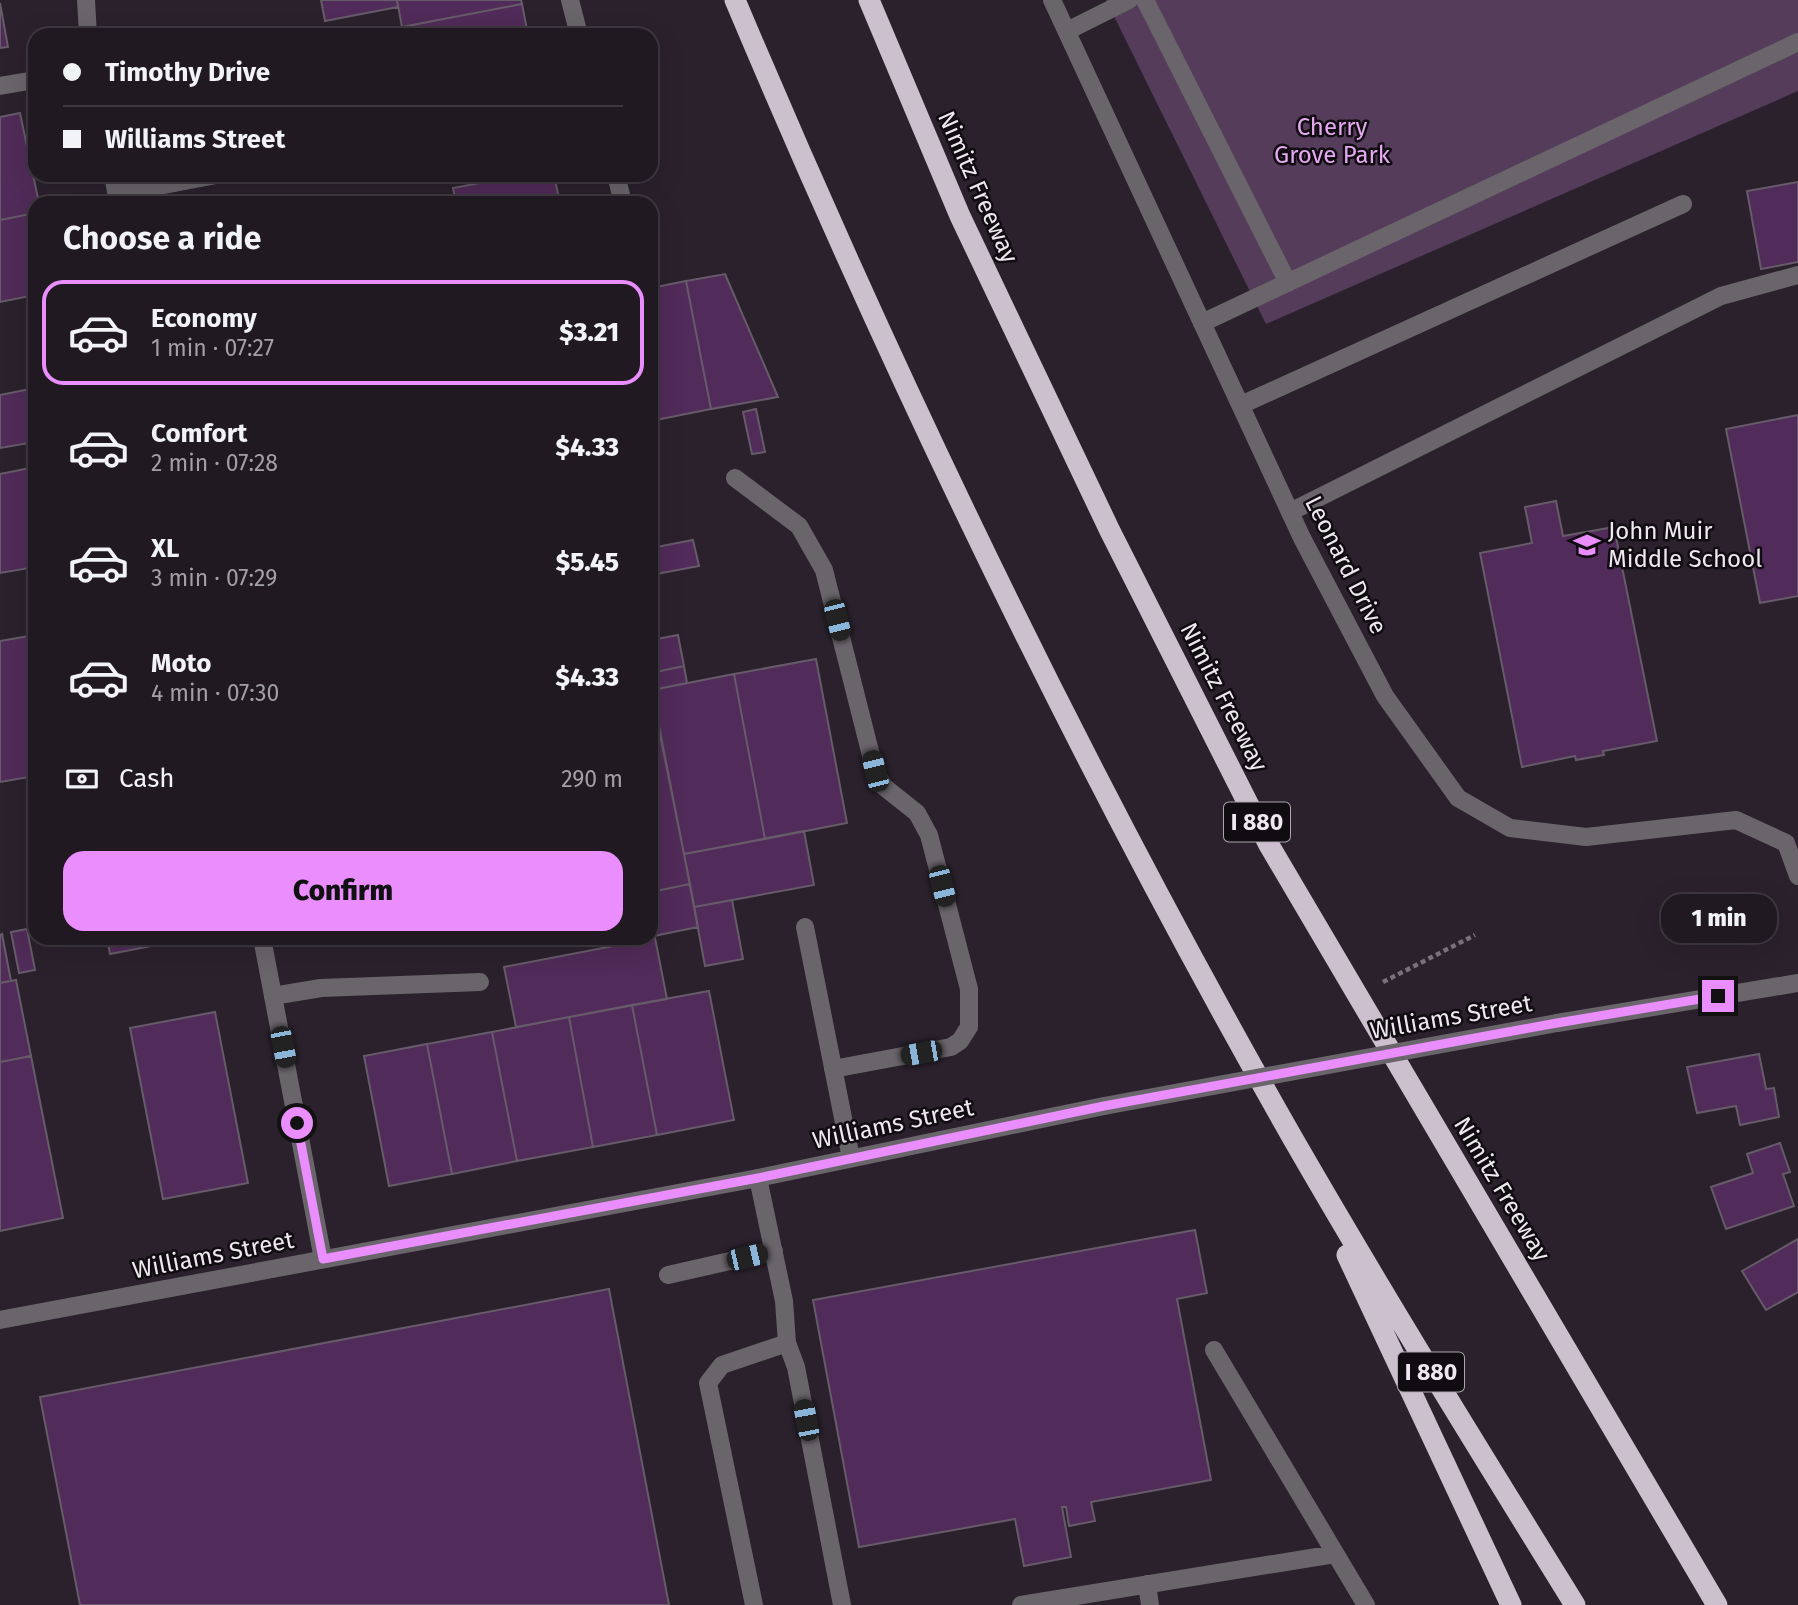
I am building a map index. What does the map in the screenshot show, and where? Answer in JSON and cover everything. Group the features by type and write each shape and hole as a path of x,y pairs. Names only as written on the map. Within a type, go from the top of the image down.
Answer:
{"highway":[{"name":"I 880","path":"735,0 856,279 992,569 1132,843 1292,1136 1416,1346 1575,1605"},
{"name":"Nimitz Freeway","path":"869,0 960,216 1110,531 1269,845 1717,1605"},
{"path":"1292,1136 1511,1605"}],"street":[{"path":"86,0 88,28"},
{"path":"570,0 577,28"},
{"name":"Leonard Drive","path":"1052,0 1290,512 1385,696 1458,798 1510,828 1586,836 1736,820 1786,843 1798,876"},
{"path":"1067,31 1129,0"},
{"path":"1144,0 1288,283"},
{"path":"1202,323 1798,42"},
{"path":"0,86 28,81"},
{"path":"129,196 187,182"},
{"path":"1241,405 1683,204"},
{"path":"1290,512 1721,296 1798,275"},
{"path":"735,478 799,526 824,570 875,771 883,786 917,813 929,835 969,989 968,1027 960,1041 951,1047 833,1069"},
{"path":"805,927 851,1158"},
{"path":"263,945 323,1259"},
{"path":"273,996 321,988 480,982"},
{"name":"Williams Street","path":"0,1320 758,1178 1104,1106 1557,1023 1798,983"},
{"path":"758,1178 784,1301 787,1343 796,1367 842,1605"},
{"path":"668,1275 774,1251"},
{"path":"754,1605 708,1383 722,1365 787,1343"},
{"path":"1214,1350 1366,1605"},
{"path":"1021,1605 1335,1554"},
{"path":"1147,1584 1150,1605"}],"path":[{"path":"1357,995 1475,935"}],"green space":[{"name":"Cherry Grove Park","path":"1106,0 1798,0 1798,91 1266,324"}],"building":[{"path":"321,0 397,0 398,7 325,21"},
{"path":"397,0 521,0 522,4 402,27"},
{"path":"0,3 8,47 0,48"},
{"path":"522,4 527,28 397,28"},
{"path":"20,113 28,151 28,182 35,182 38,196 28,196 28,214 0,220 0,117"},
{"path":"485,182 556,182 558,196 455,196 453,188"},
{"path":"1798,182 1798,262 1761,269 1747,191"},
{"path":"28,214 28,296 0,302 0,220"},
{"path":"725,274 778,397 711,409 686,281"},
{"path":"686,281 711,409 658,420 658,287"},
{"path":"28,389 28,443 0,448 0,395"},
{"path":"756,409 765,452 752,454 743,412"},
{"path":"1798,415 1798,596 1760,603 1726,429"},
{"path":"28,468 28,568 0,573 0,474"},
{"path":"1556,501 1563,536 1614,527 1657,741 1603,751 1604,755 1576,760 1575,756 1522,767 1480,553 1532,543 1525,507"},
{"path":"693,540 699,566 658,574 658,547"},
{"path":"678,635 684,666 658,672 658,639"},
{"path":"28,636 28,777 0,782 0,641"},
{"path":"816,659 847,823 765,839 734,674"},
{"path":"684,666 687,683 658,689 658,672"},
{"path":"734,674 765,839 684,854 658,721 658,689"},
{"path":"658,725 690,884 658,891"},
{"path":"804,831 814,885 694,907 684,854"},
{"path":"690,884 698,927 658,935 658,891"},
{"path":"732,900 743,959 705,966 694,907"},
{"path":"27,929 35,970 19,973 11,932"},
{"path":"2,934 11,981 0,983 0,935"},
{"path":"108,945 157,945 110,954"},
{"path":"619,945 656,945 667,999 516,1027 504,967"},
{"path":"16,980 31,1056 0,1062 0,983"},
{"path":"709,991 734,1120 657,1135 632,1005"},
{"path":"632,1005 657,1135 593,1147 569,1017"},
{"path":"215,1012 248,1183 163,1199 130,1028"},
{"path":"569,1017 593,1147 517,1161 492,1032"},
{"path":"492,1032 517,1161 452,1174 427,1044"},
{"path":"427,1044 452,1174 389,1186 364,1056"},
{"path":"1759,1054 1766,1089 1774,1088 1779,1117 1740,1125 1736,1106 1697,1113 1687,1067"},
{"path":"31,1056 63,1218 0,1231 0,1062"},
{"path":"1780,1143 1790,1172 1783,1174 1794,1206 1726,1229 1711,1187 1753,1173 1747,1154"},
{"path":"1195,1230 1207,1293 1177,1299 1211,1480 1091,1502 1095,1521 1069,1526 1066,1507 1062,1507 1071,1557 1024,1566 1015,1519 859,1547 813,1300"},
{"path":"1798,1239 1798,1292 1766,1310 1742,1271"},
{"path":"609,1289 669,1605 80,1605 40,1397"}],"place":[{"name":"John Muir Middle School","path":"1587,545"}],"route":[{"path":"297,1123 323,1259 758,1178 1104,1106 1718,996"}]}
